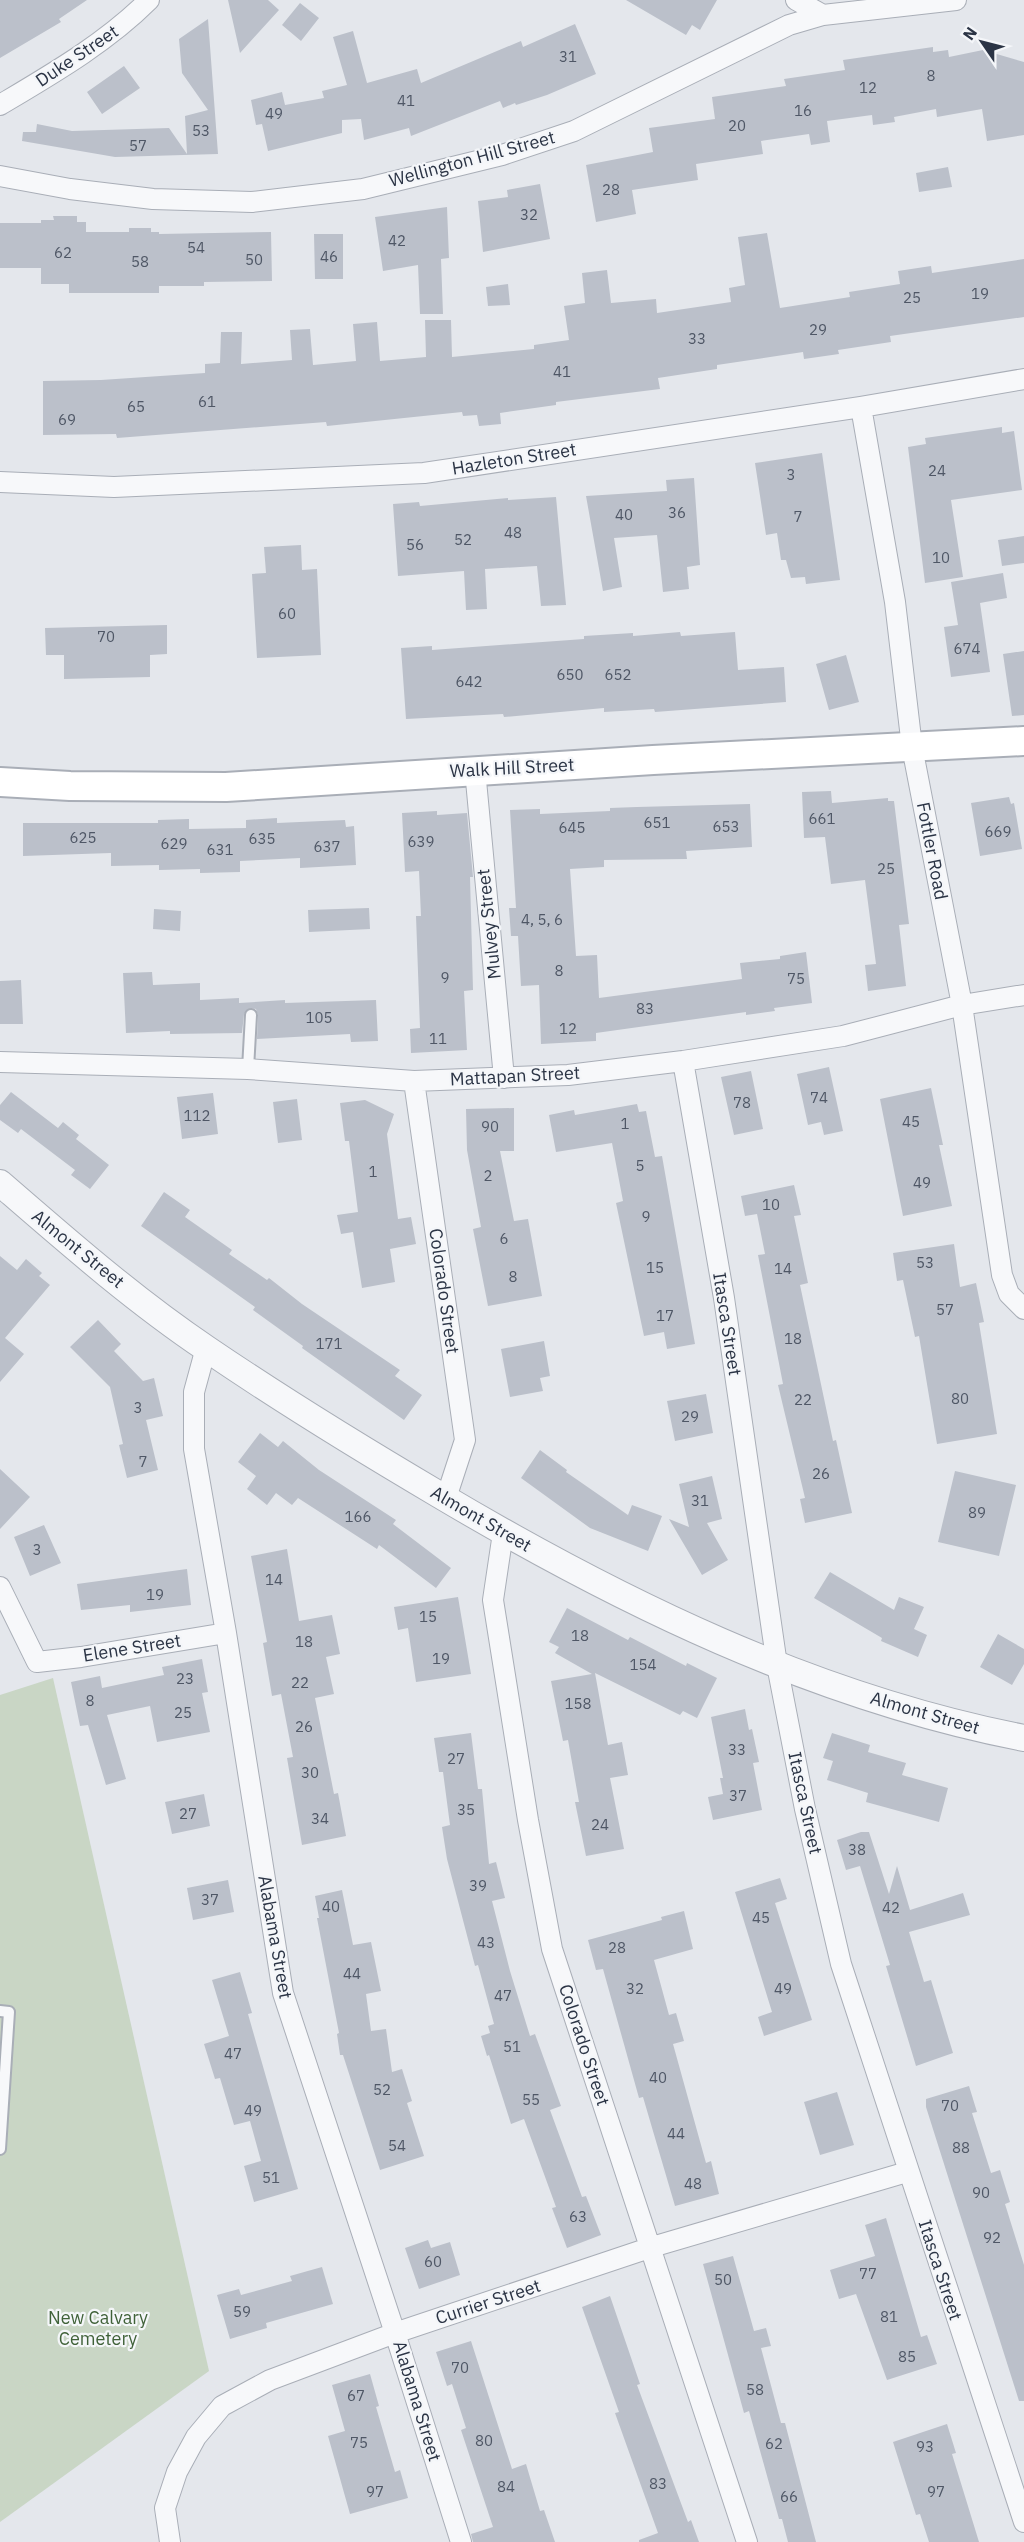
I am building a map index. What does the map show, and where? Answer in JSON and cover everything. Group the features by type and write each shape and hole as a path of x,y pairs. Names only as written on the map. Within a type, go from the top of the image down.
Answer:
{"main road":[{"name":"Walk Hill Street","path":"0,782 70,786 226,787 1024,741"}],"street":[{"name":"Duke Street","path":"0,105 51,75 116,29 149,0"},
{"path":"796,0 823,15"},
{"name":"Wellington Hill Street","path":"0,176 70,189 153,199 252,202 363,189 502,155 574,131 789,25 823,15 956,0"},
{"name":"Hazleton Street","path":"0,482 114,487 424,473 861,407 1024,379"},
{"name":"Fottler Road","path":"861,407 895,602 912,747 962,1005 1002,1275 1009,1294 1024,1309"},
{"name":"Mulvey Street","path":"475,771 504,1078"},
{"name":"Mattapan Street","path":"0,1062 248,1069 414,1081 568,1075 683,1061 843,1036 962,1005 1024,995"},
{"name":"Itasca Street","path":"683,1061 724,1298 777,1665 805,1809 841,1964 907,2172 1024,2522"},
{"name":"Colorado Street","path":"414,1081 465,1440 446,1498"},
{"name":"Almont Street","path":"0,1183 88,1260 206,1348 503,1533 640,1606 777,1665 884,1703 969,1727 1024,1738"},
{"name":"Alabama Street","path":"206,1348 194,1392 194,1449 226,1633 283,1993 461,2542"},
{"name":"Colorado Street","path":"503,1533 493,1600 528,1820 552,1949 652,2247 747,2542"},
{"name":"Elene Street","path":"0,1587 38,1662 226,1633"},
{"name":"Currier Street","path":"170,2542 165,2508 177,2472 196,2437 222,2406 270,2380 395,2333 652,2247 907,2172"}],"lane":[{"path":"248,1069 251,1015"},
{"path":"0,2149 5,2011"}],"green space":[{"name":"New Calvary Cemetery","path":"53,1678 209,2371 0,2522 0,1695"}],"building":[{"path":"0,0 87,0 59,19 61,22 0,58"},
{"path":"228,0 268,0 279,10 240,53"},
{"path":"626,0 717,0 700,30 692,25 686,35"},
{"path":"300,3 319,18 301,41 282,25"},
{"path":"208,19 218,154 115,157 22,141 23,132 36,132 37,124 72,131 169,128 187,154 185,116 208,110 182,73 179,39"},
{"path":"575,24 596,74 547,95 516,105 515,103 503,108 500,101 411,136 409,128 364,140 361,119 342,120 342,133 268,151 262,124 256,125 251,100 282,92 285,105 324,98 322,91 347,85 333,37 353,31 367,83 417,69 421,83 521,41 523,47"},
{"path":"933,47 933,52 948,50 949,57 983,50 1024,62 1024,135 987,141 982,109 937,117 936,109 894,117 895,122 873,125 872,115 827,121 830,142 811,145 809,134 761,141 763,154 696,164 698,180 632,190 636,214 596,222 586,165 653,152 649,128 715,119 712,97 786,86 784,79 845,70 843,60"},
{"path":"124,66 140,88 102,114 87,92"},
{"path":"948,167 952,187 919,192 916,173"},
{"path":"540,184 550,239 483,252 478,201 508,197 507,190"},
{"path":"447,207 449,258 441,259 443,314 420,314 418,265 383,271 375,217"},
{"path":"53,216 77,216 77,222 86,222 86,232 129,232 129,228 151,228 151,232 159,232 159,234 271,232 272,281 204,282 204,286 159,286 159,293 69,293 69,284 41,284 41,268 0,268 0,223 41,223 41,220 54,220"},
{"path":"767,233 780,308 850,297 849,292 900,284 898,271 931,266 932,273 1024,259 1024,317 890,336 891,342 838,350 839,354 804,359 803,352 717,365 717,369 658,378 660,389 556,402 556,405 500,413 501,424 479,426 477,415 463,416 462,412 327,426 326,422 117,438 116,434 43,435 43,381 101,380 205,373 205,364 220,363 221,332 242,332 241,364 292,360 290,330 310,329 313,365 356,361 353,324 377,322 380,361 426,357 425,320 451,320 452,357 534,349 534,345 569,340 564,306 585,303 582,273 607,270 611,303 656,299 657,313 731,302 729,288 745,285 738,237"},
{"path":"314,234 343,234 343,279 315,279"},
{"path":"508,284 510,305 488,306 486,287"},
{"path":"1002,427 1002,433 1014,431 1022,490 951,500 963,577 925,583 908,447 926,444 925,438"},
{"path":"822,453 840,580 806,584 805,577 791,578 786,560 781,560 777,533 766,535 755,463"},
{"path":"694,478 700,565 687,567 689,589 663,592 657,535 614,538 622,587 603,591 586,496 667,491 666,480"},
{"path":"556,497 566,605 541,606 537,566 485,569 487,609 466,610 464,571 398,576 393,504 419,502 420,506 508,498 508,500"},
{"path":"1024,536 1024,563 1002,566 998,540"},
{"path":"301,545 302,570 317,569 321,655 257,658 252,574 266,573 264,547"},
{"path":"1003,573 1007,598 980,603 990,672 951,677 944,627 958,625 951,582"},
{"path":"167,625 167,654 150,655 150,677 64,679 64,655 46,655 45,628"},
{"path":"680,632 681,636 735,632 738,670 784,667 786,702 655,712 654,709 604,712 604,708 504,717 503,714 406,719 401,648 432,646 432,650 584,639 584,636 633,633 633,636"},
{"path":"1024,651 1024,715 1012,716 1003,654"},
{"path":"846,655 859,702 829,710 816,664"},
{"path":"831,791 832,803 888,798 888,801 894,801 909,924 899,925 906,986 868,991 865,965 876,964 865,880 831,884 825,837 804,838 802,792"},
{"path":"1009,797 1011,804 1014,803 1022,849 980,856 971,803"},
{"path":"750,804 752,847 686,851 687,859 604,860 604,867 570,869 576,956 597,955 599,998 742,979 740,963 780,959 780,956 806,952 812,1003 774,1008 775,1011 746,1015 746,1012 596,1033 596,1041 541,1044 539,985 521,986 518,936 511,936 509,908 516,908 510,810 540,809 540,814 610,811 610,808"},
{"path":"437,811 437,815 467,813 473,877 470,877 473,990 464,991 467,1050 411,1053 410,1029 420,1028 416,916 421,916 419,871 405,872 402,813"},
{"path":"277,818 277,823 345,820 346,827 354,826 356,865 300,868 300,858 240,861 240,872 200,873 200,869 159,870 159,865 111,866 111,853 23,856 23,823 158,823 158,820 189,819 189,829 246,828 246,820"},
{"path":"369,908 370,929 309,932 308,910"},
{"path":"154,909 181,911 180,931 153,929"},
{"path":"152,972 153,985 200,983 200,1000 239,998 239,1003 285,1000 285,1003 376,1000 378,1041 351,1042 350,1034 257,1039 258,1015 256,1009 251,1008 244,1014 242,1033 170,1034 170,1031 126,1033 123,973"},
{"path":"21,980 23,1024 0,1024 0,981"},
{"path":"829,1067 843,1131 824,1135 821,1122 808,1125 797,1074"},
{"path":"751,1071 763,1129 734,1135 721,1077"},
{"path":"931,1088 943,1145 939,1145 952,1206 903,1216 880,1099"},
{"path":"11,1092 58,1128 63,1122 79,1135 76,1139 109,1165 90,1189 71,1175 75,1170 21,1129 18,1133 0,1120 0,1105"},
{"path":"213,1093 218,1134 182,1139 177,1097"},
{"path":"297,1099 302,1140 278,1143 273,1102"},
{"path":"365,1100 394,1114 387,1134 398,1219 411,1217 416,1244 390,1249 395,1282 362,1288 353,1232 341,1234 337,1215 358,1212 349,1141 345,1141 340,1103"},
{"path":"637,1104 639,1112 646,1111 655,1157 662,1156 695,1344 667,1349 664,1332 644,1336 616,1203 623,1201 612,1143 556,1152 549,1115 574,1110 575,1115"},
{"path":"514,1108 514,1151 500,1151 514,1221 528,1219 542,1296 488,1306 473,1229 481,1227 467,1150 466,1109"},
{"path":"794,1185 801,1215 794,1216 808,1283 800,1285 833,1441 836,1440 852,1513 805,1523 800,1499 805,1498 778,1385 783,1384 758,1255 765,1254 757,1214 745,1216 741,1196"},
{"path":"164,1192 190,1210 185,1217 232,1250 229,1254 267,1280 269,1278 302,1304 400,1370 395,1376 422,1395 404,1420 302,1348 303,1346 253,1310 255,1307 141,1226"},
{"path":"954,1244 960,1287 976,1283 984,1322 979,1323 997,1434 937,1444 919,1336 915,1337 903,1280 897,1281 893,1253"},
{"path":"0,1256 17,1270 26,1259 42,1273 39,1276 50,1285 5,1338 24,1354 0,1382"},
{"path":"98,1320 121,1344 114,1351 143,1381 154,1378 163,1416 146,1420 158,1470 127,1478 119,1445 123,1444 110,1387 70,1347"},
{"path":"544,1341 550,1376 540,1378 543,1391 510,1397 501,1349"},
{"path":"706,1394 713,1433 675,1441 667,1401"},
{"path":"260,1433 278,1447 283,1441 319,1470 396,1520 393,1524 451,1568 436,1588 379,1545 377,1549 298,1498 292,1505 276,1493 267,1505 247,1489 256,1476 238,1462"},
{"path":"540,1450 567,1470 566,1472 628,1515 632,1505 662,1516 648,1551 590,1528 521,1478"},
{"path":"0,1469 30,1497 0,1529"},
{"path":"955,1471 1016,1485 999,1556 938,1542"},
{"path":"712,1476 722,1519 707,1523 728,1560 702,1575 669,1519 689,1527 679,1484"},
{"path":"44,1525 61,1563 30,1576 14,1537"},
{"path":"287,1549 299,1621 332,1615 340,1654 326,1657 334,1694 315,1698 334,1794 338,1793 346,1836 302,1845 287,1758 293,1757 281,1694 272,1696 263,1643 267,1642 251,1556"},
{"path":"187,1569 191,1605 130,1612 130,1605 81,1610 77,1584"},
{"path":"830,1572 894,1610 899,1597 924,1607 914,1629 927,1635 918,1657 881,1641 882,1638 814,1598"},
{"path":"458,1597 471,1674 416,1682 408,1628 398,1630 394,1607"},
{"path":"567,1608 628,1640 630,1637 686,1666 687,1663 717,1678 697,1718 683,1711 680,1715 595,1673 608,1745 622,1742 628,1775 610,1778 624,1849 586,1856 575,1802 579,1802 568,1740 563,1741 551,1681 592,1674 555,1653 559,1647 549,1642"},
{"path":"998,1634 1024,1649 1024,1664 1012,1685 980,1667"},
{"path":"202,1659 208,1692 202,1693 210,1732 157,1742 150,1706 107,1715 126,1779 106,1785 88,1725 80,1726 71,1682 100,1676 102,1688 164,1675 162,1667"},
{"path":"745,1709 759,1762 753,1763 762,1810 713,1820 708,1797 723,1794 720,1778 723,1778 711,1717"},
{"path":"471,1733 478,1789 482,1789 489,1864 496,1862 505,1898 492,1901 510,1971 530,2036 535,2034 561,2106 550,2110 582,2197 586,2196 601,2235 567,2248 552,2208 556,2207 524,2119 511,2124 489,2055 487,2056 481,2036 490,2033 488,2026 494,2024 478,1965 475,1966 447,1859 442,1827 450,1825 443,1772 439,1772 434,1738"},
{"path":"832,1733 870,1745 868,1752 906,1763 902,1775 948,1788 939,1822 866,1802 868,1793 827,1780 833,1761 823,1758"},
{"path":"204,1794 210,1826 172,1834 165,1802"},
{"path":"861,1832 869,1832 889,1894 897,1866 910,1910 963,1893 970,1915 909,1932 924,1982 931,1980 953,2053 916,2066 886,1966 890,1965 860,1866 846,1870 837,1840"},
{"path":"780,1878 787,1899 775,1903 812,2020 764,2036 758,2017 772,2012 735,1892"},
{"path":"228,1880 234,1912 193,1920 187,1888"},
{"path":"342,1890 353,1945 371,1942 381,1991 366,1994 371,2031 386,2029 392,2072 402,2069 412,2101 407,2103 424,2156 380,2170 343,2055 340,2055 337,2034 339,2033 317,1918 319,1918 315,1896"},
{"path":"684,1911 693,1949 654,1960 669,2015 676,2013 684,2041 673,2044 706,2163 711,2161 719,2194 675,2206 643,2097 639,2098 603,1969 596,1970 588,1940 662,1920 661,1917"},
{"path":"240,1972 252,2013 248,2014 298,2189 254,2202 244,2166 261,2161 250,2121 234,2125 220,2078 215,2079 204,2044 229,2036 212,1980"},
{"path":"969,2086 977,2112 972,2113 991,2173 1000,2170 1010,2202 1005,2204 1024,2265 1024,2401 1019,2401 926,2107 926,2099"},
{"path":"837,2092 854,2145 820,2155 804,2102"},
{"path":"886,2218 921,2337 927,2335 937,2364 887,2380 856,2294 839,2299 830,2270 875,2256 865,2225"},
{"path":"428,2240 431,2248 450,2242 460,2275 419,2289 405,2248"},
{"path":"733,2256 754,2331 766,2328 771,2346 761,2348 781,2423 785,2423 816,2542 788,2542 782,2519 779,2519 749,2411 744,2413 703,2264"},
{"path":"322,2267 333,2304 266,2323 267,2328 230,2339 217,2295 239,2289 241,2295 292,2281 290,2276"},
{"path":"610,2296 640,2384 637,2385 688,2522 691,2520 699,2542 639,2542 639,2540 658,2533 615,2413 619,2412 582,2307"},
{"path":"471,2341 512,2469 526,2464 540,2511 544,2510 555,2542 473,2542 471,2534 493,2527 461,2430 466,2428 452,2384 447,2386 436,2352"},
{"path":"370,2374 379,2406 376,2407 395,2472 400,2470 408,2498 350,2514 328,2436 345,2431 332,2385"},
{"path":"947,2424 956,2453 952,2454 979,2542 929,2542 920,2514 916,2515 893,2442"}]}
